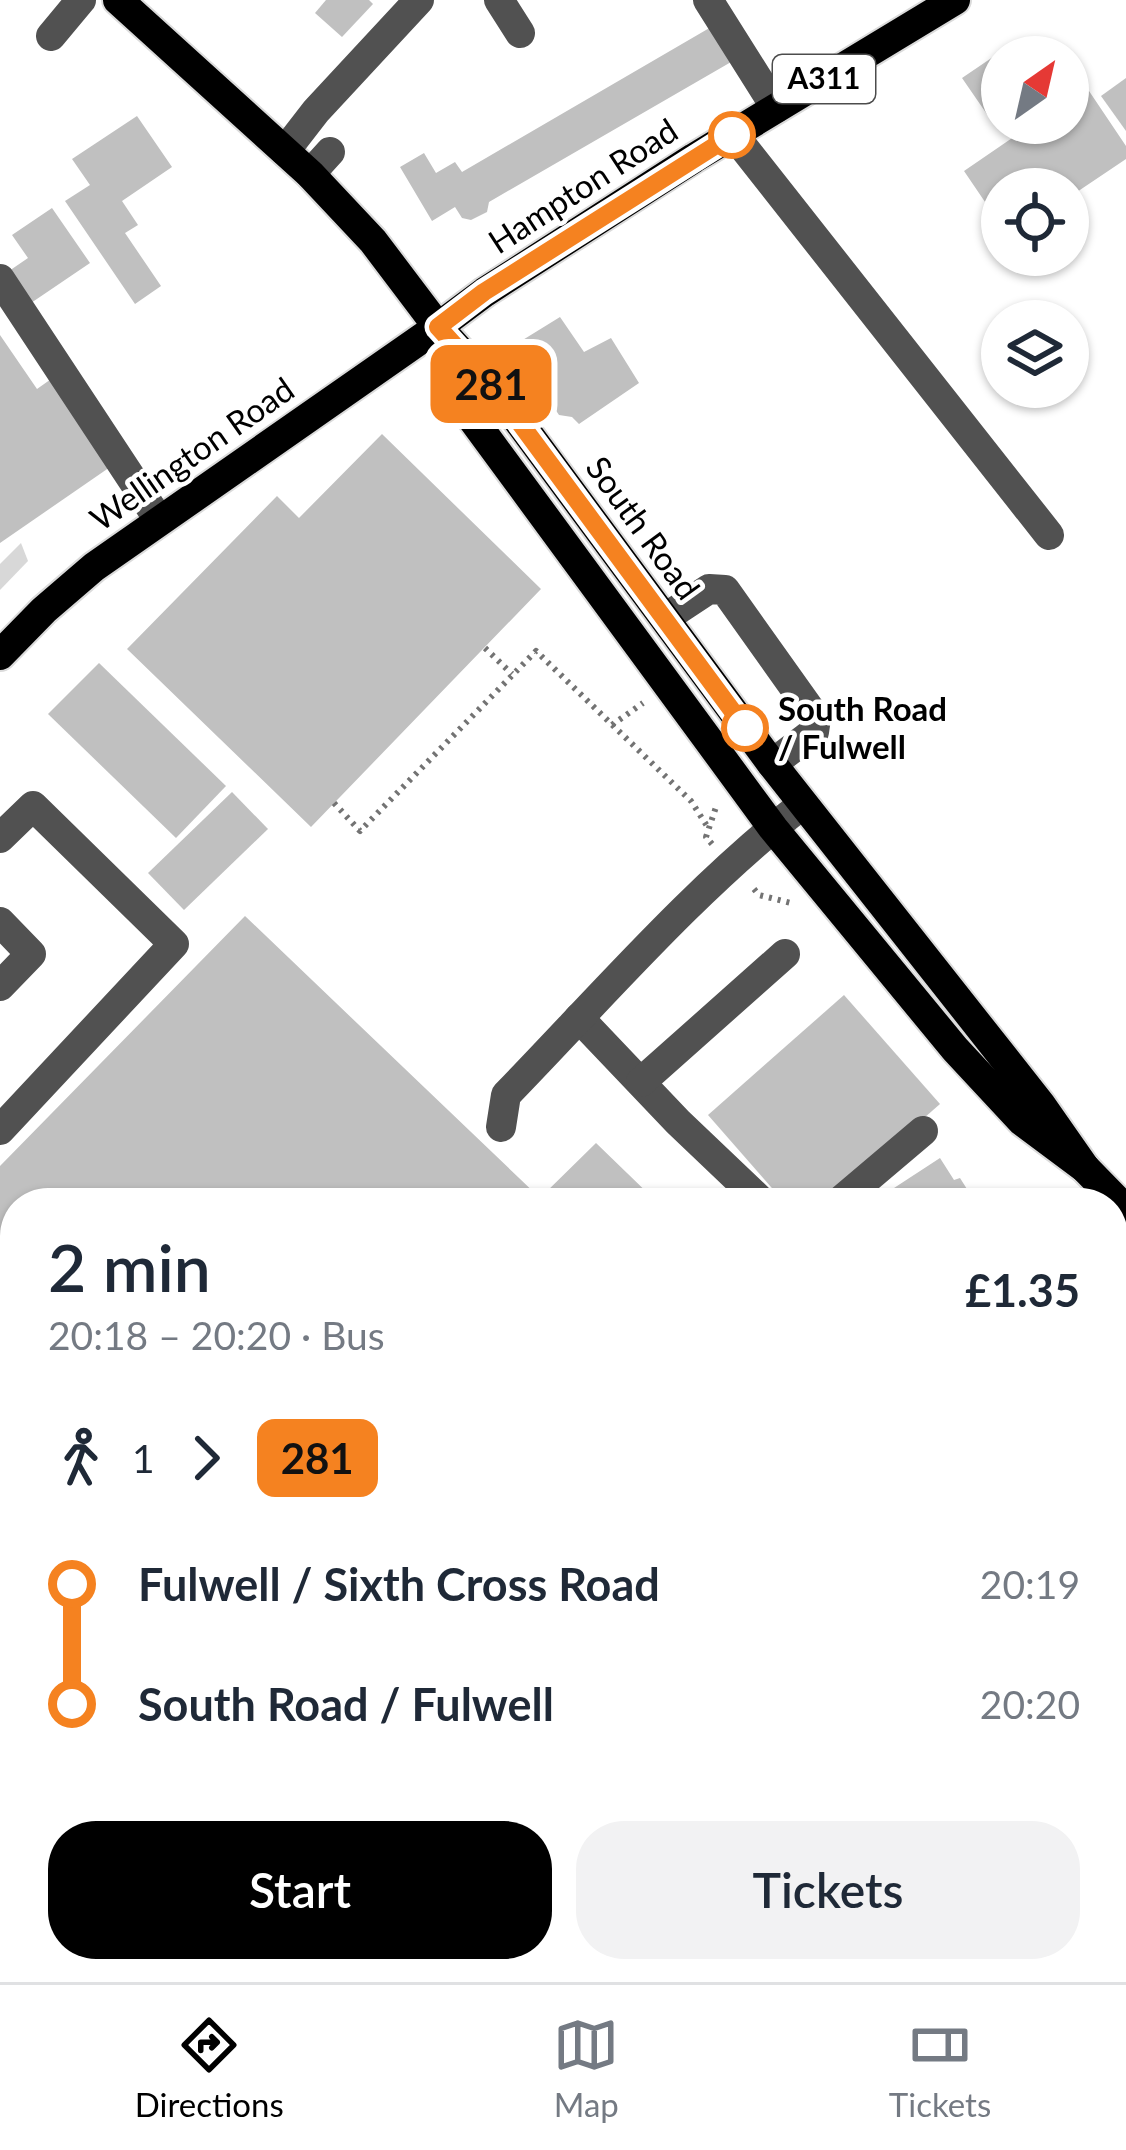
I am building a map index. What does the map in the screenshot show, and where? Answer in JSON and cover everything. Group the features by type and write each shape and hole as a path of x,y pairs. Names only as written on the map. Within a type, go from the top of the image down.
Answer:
{"main road":[{"path":"118,0 285,151 320,163 438,327"},
{"name":"Hampton Road","path":"438,327 484,292 733,134 955,0"},
{"name":"Wellington Road","path":"0,655 94,567 438,327"},
{"name":"South Road","path":"438,327 497,392 772,764 1041,1105 1085,1168"},
{"name":"South Road","path":"438,327 463,406 773,828 955,1049 1022,1121 1105,1188"}],"street":[{"path":"51,36 80,0"},
{"path":"285,151 419,0"},
{"path":"499,0 520,33"},
{"path":"708,0 776,108"},
{"path":"733,134 1049,535"},
{"path":"0,278 159,520"},
{"path":"665,618 710,589 724,590 817,718 814,732 772,764"},
{"path":"501,1127 506,1095 686,908 803,804"},
{"path":"0,838 33,806 174,944 0,1130"},
{"path":"0,922 31,953 0,986"},
{"path":"641,1082 785,953"},
{"path":"579,1018 747,1188"},
{"path":"856,1188 923,1131"}],"path":[{"path":"484,648 513,675"},
{"path":"334,803 361,831 536,651 691,801 709,829"},
{"path":"612,725 642,704"}],"shaded area":[{"path":"21,543 28,561 0,590 0,564"}],"building":[{"path":"326,0 369,0 373,4 342,37 315,13"},
{"path":"718,23 738,58 489,202 487,212 471,220 462,218 455,207 432,221 400,167 424,153 436,173 455,162 462,172"},
{"path":"981,65 981,106 962,78"},
{"path":"1126,78 1126,131 1101,96"},
{"path":"1089,91 1126,146 1126,159 1089,184 1089,168 981,168 981,196 964,171 1003,144 1089,144"},
{"path":"137,116 172,167 122,201 138,225 125,233 161,286 135,304 65,201 90,185 72,159"},
{"path":"52,208 90,263 31,303 9,271 28,258 12,235"},
{"path":"560,317 584,352 611,338 639,383 579,424 559,415 513,346"},
{"path":"0,335 37,389 54,377 113,465 0,543"},
{"path":"382,434 541,589 311,827 127,649 277,496 299,518"},
{"path":"99,663 226,786 176,838 48,714"},
{"path":"232,792 268,829 184,910 148,873"},
{"path":"245,916 530,1188 0,1188 0,1166"},
{"path":"844,995 940,1104 844,1188 772,1188 708,1115"},
{"path":"596,1143 642,1188 550,1188"},
{"path":"940,1158 954,1180 960,1178 966,1188 894,1188"}],"bus line":[{"name":"281","path":"732,135 484,292 438,327 497,392 745,728"}],"place":[{"name":"South Road / Fulwell","path":"745,728"}]}
